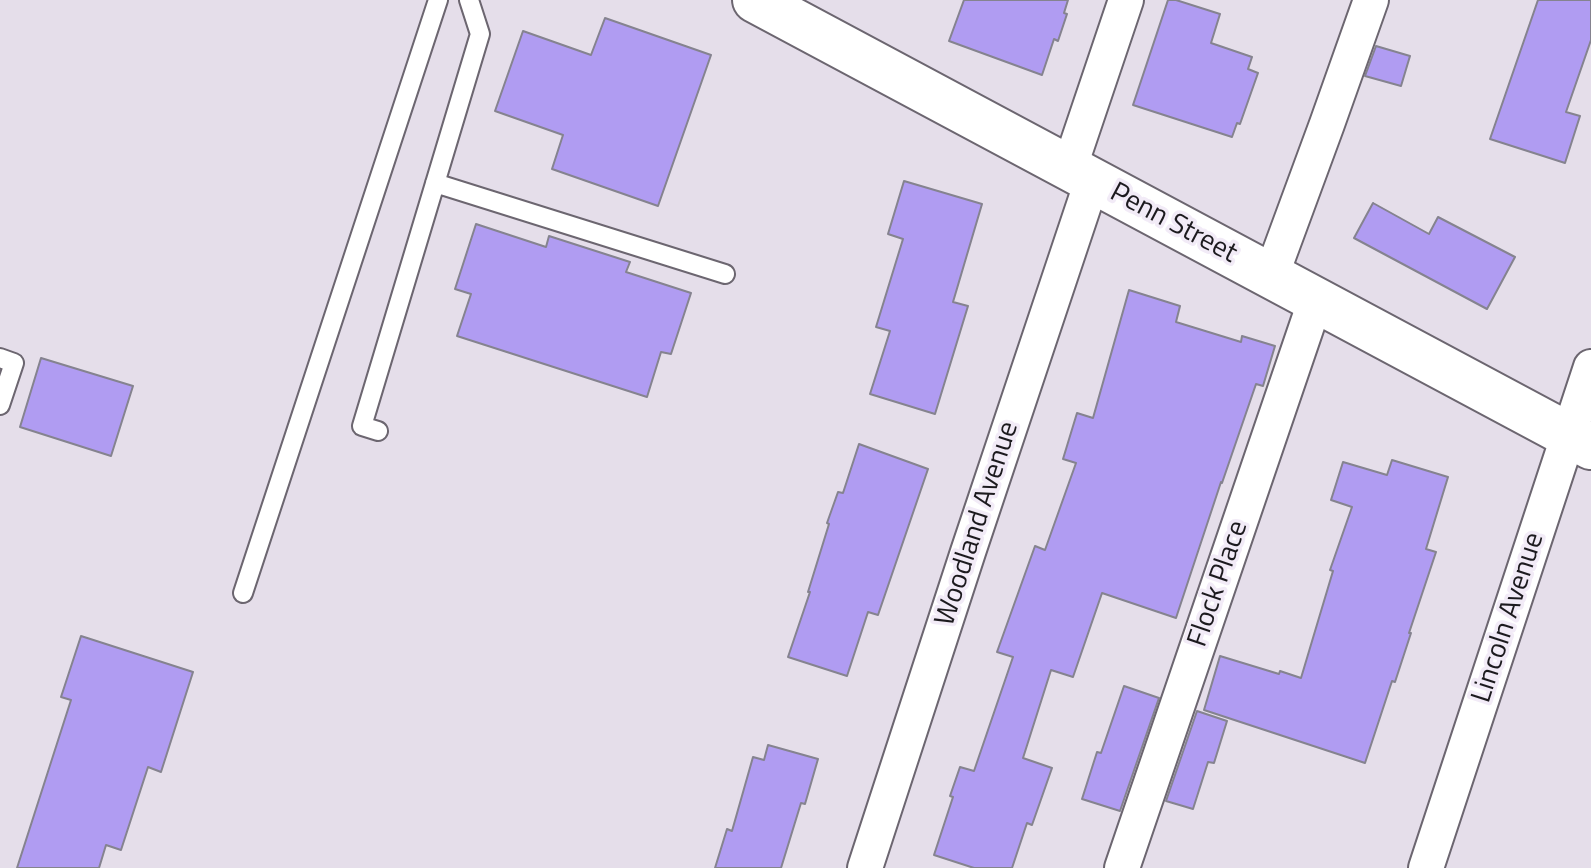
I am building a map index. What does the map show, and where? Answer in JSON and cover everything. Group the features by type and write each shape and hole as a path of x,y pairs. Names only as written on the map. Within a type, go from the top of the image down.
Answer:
{"street":[{"name":"Penn Street","path":"755,0 1580,441"},
{"name":"Woodland Avenue","path":"865,868 973,537 1081,175 1107,61 1126,0"},
{"path":"1271,276 1371,0"},
{"name":"Flock Place","path":"1122,868 1316,299"},
{"name":"Lincoln Avenue","path":"1426,868 1580,441 1591,367"}],"lane":[{"path":"243,593 438,0"},
{"path":"378,431 362,426 480,34 469,0"},
{"path":"435,183 725,274"},
{"path":"0,358 14,363 0,405"}],"building":[{"path":"964,0 1068,0 1058,41 1054,39 1042,75 949,41"},
{"path":"1168,0 1220,14 1211,43 1252,57 1248,69 1258,73 1240,124 1237,123 1232,137 1133,105"},
{"path":"1538,0 1591,0 1591,40 1566,112 1580,116 1565,163 1490,139"},
{"path":"605,18 711,55 658,206 552,169 563,135 495,111 523,31 591,55"},
{"path":"1376,46 1410,56 1401,86 1365,76"},
{"path":"904,181 982,204 953,302 968,306 935,414 870,394 890,331 876,327 903,239 888,234"},
{"path":"1373,203 1429,234 1438,217 1515,257 1487,309 1354,238"},
{"path":"476,224 546,247 549,236 630,262 626,272 691,293 671,354 661,352 647,397 457,336 471,294 455,289"},
{"path":"1129,290 1180,306 1176,322 1241,342 1242,336 1275,346 1263,386 1256,384 1176,618 1102,593 1073,677 1051,670 1023,758 1052,768 1032,825 1027,823 1012,868 974,868 934,855 960,767 974,771 1013,657 997,652 1035,546 1045,550 1076,463 1063,459 1077,413 1093,418"},
{"path":"41,358 133,386 111,456 20,427"},
{"path":"859,444 928,469 878,615 868,612 847,676 788,657 810,592 827,523 838,492 843,493"},
{"path":"1392,460 1448,477 1426,549 1436,552 1395,682 1392,681 1365,763 1204,710 1220,656 1301,678 1333,571 1330,570 1352,507 1331,500 1343,462 1387,475"},
{"path":"81,636 193,672 161,772 148,767 121,850 106,845 99,868 17,868 71,700 61,697"},
{"path":"1124,686 1159,698 1120,811 1082,799"},
{"path":"1197,711 1227,721 1214,763 1208,762 1193,809 1166,801"},
{"path":"768,745 818,759 781,868 715,868 727,829 732,831 753,757 764,760"}]}
